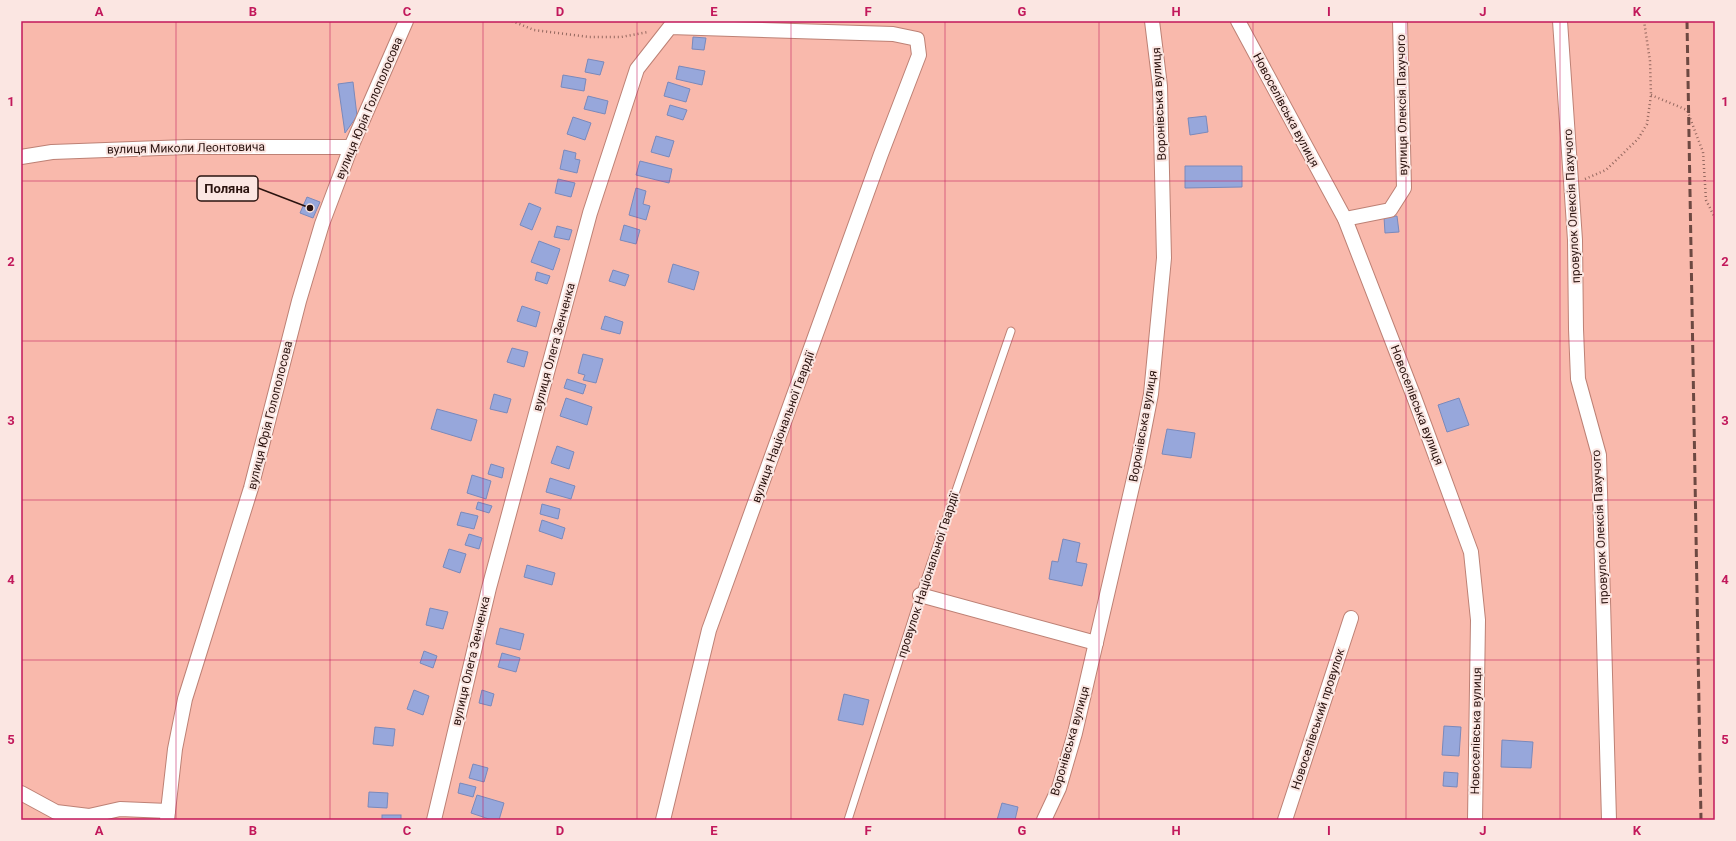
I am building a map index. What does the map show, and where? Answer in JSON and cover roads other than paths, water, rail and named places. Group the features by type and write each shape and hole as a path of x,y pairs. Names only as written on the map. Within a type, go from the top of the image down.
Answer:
{"street":[{"name":"вулиця Юрія Голополосова","path":"168,815 175,748 184,699 251,488 299,301 322,224 351,147 406,21"},
{"name":"Воронівська вулиця","path":"1044,820 1059,788 1075,733 1138,461 1151,394 1164,258 1160,86 1152,21"},
{"name":"Новоселівська вулиця","path":"1238,21 1345,219 1414,397 1471,552 1478,620 1475,820"},
{"name":"вулиця Олексія Пахучого","path":"1345,219 1390,210 1404,188 1400,21"},
{"name":"провулок Олексія Пахучого","path":"1560,21 1575,240 1578,379 1599,455 1609,820"},
{"name":"вулиця Олега Зенченка","path":"434,820 489,588 590,213 637,70 670,27 804,26"},
{"name":"вулиця Національної Гвардії","path":"663,820 709,630 919,55 916,39 893,34 804,26"},
{"name":"вулиця Миколи Леонтовича","path":"21,157 52,152 187,147 351,147"},
{"path":"920,595 1096,643"},
{"name":"Новоселівський провулок","path":"1285,820 1351,618"},
{"path":"21,793 54,816 89,816 120,809 168,815"}],"lane":[{"name":"провулок Національної Гвардії","path":"848,820 920,595 1011,331"}],"railway":[{"path":"1687,21 1701,820"}],"place":[{"name":"Поляна","path":"310,208"}]}
